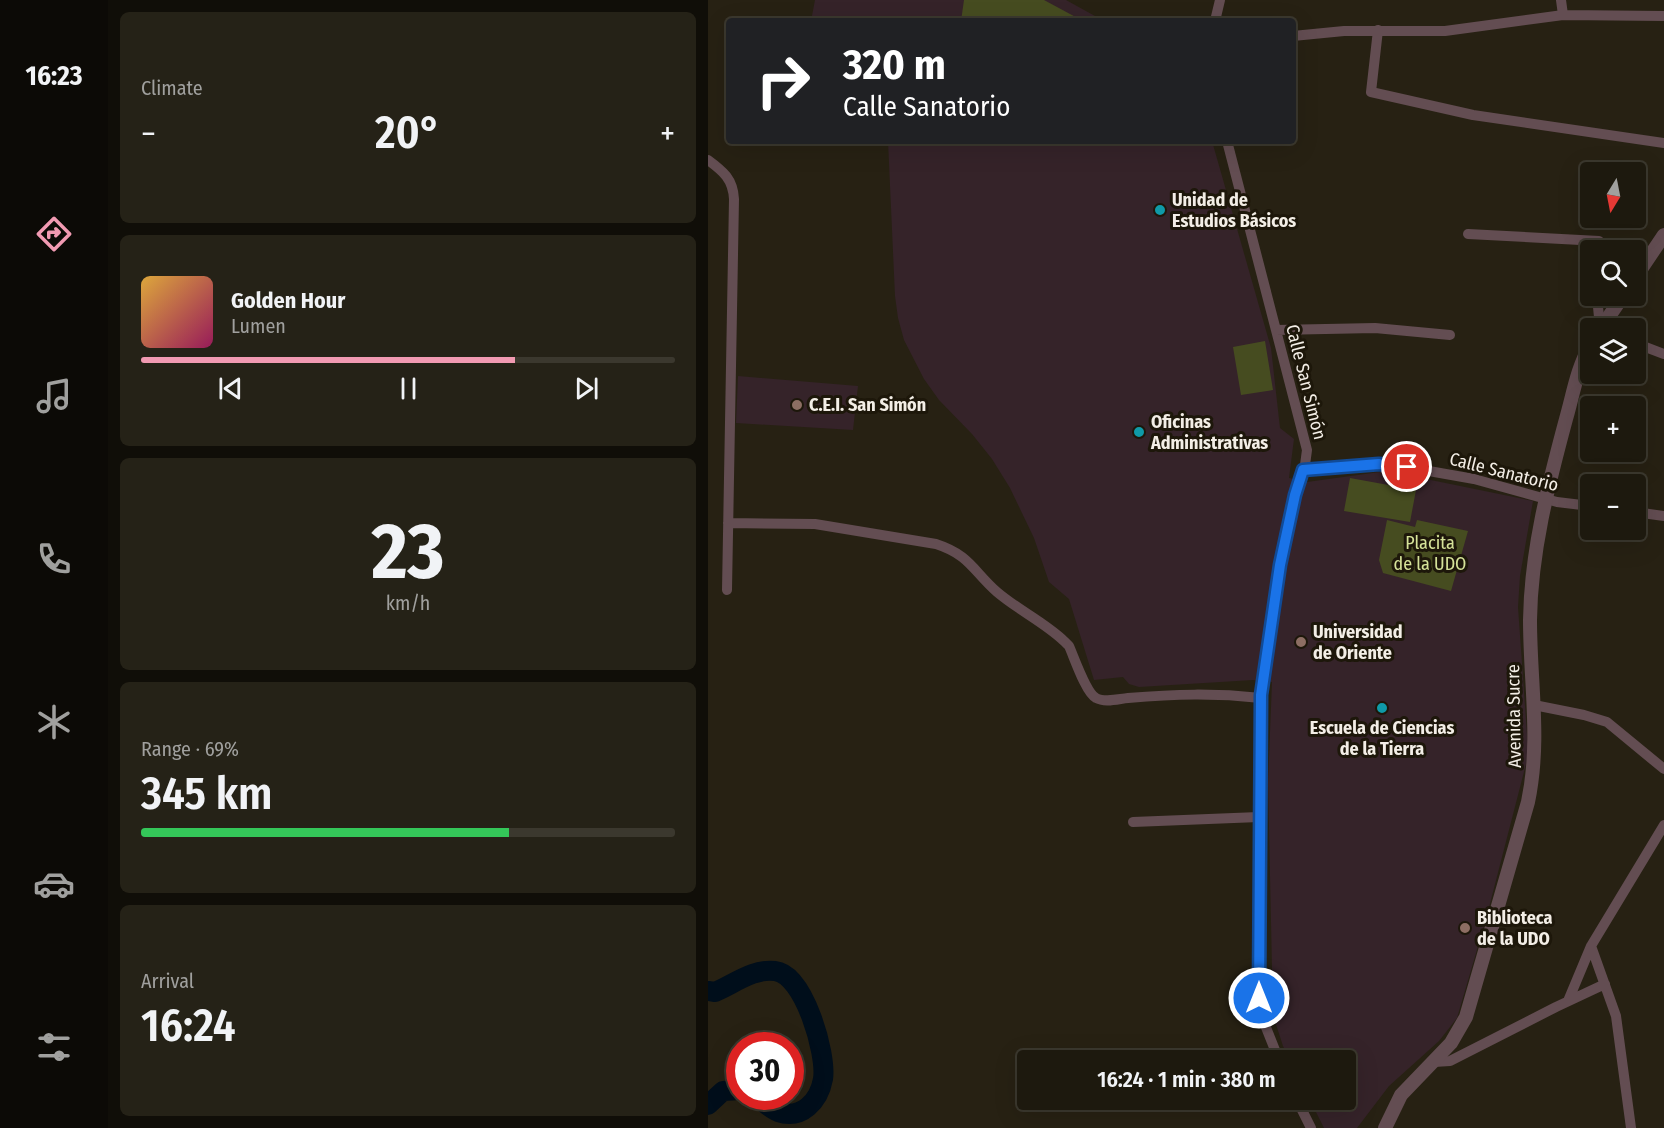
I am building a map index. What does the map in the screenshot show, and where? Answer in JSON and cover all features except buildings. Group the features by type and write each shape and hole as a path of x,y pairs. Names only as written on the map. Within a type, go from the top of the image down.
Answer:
{"street":[{"path":"1216,18 1220,0"},
{"path":"1561,0 1563,15"},
{"path":"1296,36 1344,31 1445,31 1563,15 1664,16"},
{"path":"1378,30 1371,92 1473,115 1664,143"},
{"name":"Calle San Simón","path":"1228,144 1307,450 1280,565 1261,698 1259,998 1265,1025 1275,1050"},
{"path":"708,160 727,174 734,199 727,590"},
{"path":"1468,234 1580,240"},
{"path":"1646,262 1664,235"},
{"path":"1276,330 1375,328 1450,335"},
{"path":"1646,347 1664,354"},
{"name":"Avenida Sucre","path":"1385,1128 1401,1095 1434,1062 1460,1030 1467,1017 1533,778 1536,746 1531,641 1532,590 1538,535 1545,498 1580,372"},
{"name":"Calle Sanatorio","path":"1303,470 1356,465 1395,465 1474,479 1557,502 1580,505"},
{"path":"1646,514 1664,516"},
{"path":"728,523 815,524 936,544 951,549 961,555 996,591 1069,646 1090,693 1098,699 1113,700 1176,693 1261,698"},
{"path":"1534,705 1607,722 1664,769"},
{"path":"1133,822 1259,818"},
{"path":"1568,1001 1590,946 1664,825"},
{"path":"1590,946 1616,1016 1631,1128"},
{"path":"1434,1062 1450,1061 1605,984"},
{"path":"1303,1110 1311,1128"}],"shaded area":[{"path":"815,0 1066,0 1099,18 812,18"},
{"name":"Universidad de Oriente","path":"888,144 1213,144 1271,348 1280,428 1294,439 1289,478 1307,482 1387,471 1533,501 1520,576 1518,607 1528,748 1526,764 1486,919 1457,1018 1439,1041 1389,1086 1357,1128 1324,1128 1315,1110 1356,1110 1356,1050 1285,1050 1273,1015 1268,782 1272,682 1253,680 1139,687 1129,684 1123,677 1094,680 1069,599 1049,582 1034,538 1010,488 992,459 972,434 939,400 924,379 904,340 898,318"},
{"name":"C.E.I. San Simón","path":"738,376 858,386 853,430 736,423"}],"green space":[{"path":"964,0 1044,0 1077,18 961,18"},
{"path":"1265,341 1273,390 1241,395 1233,347"},
{"path":"1350,478 1416,490 1410,522 1344,511"},
{"name":"Placita de la UDO","path":"1387,520 1415,527 1417,520 1468,531 1451,591 1383,573 1379,560"}],"waterway":[{"path":"708,991 715,992 744,977 767,971 786,975 795,986 811,1017 823,1067 823,1079 818,1095 804,1110"},
{"path":"708,1105 726,1091"},
{"path":"774,1110 787,1114 804,1110"}],"place":[{"name":"Unidad de Estudios Básicos","path":"1160,210"},
{"name":"C.E.I. San Simón","path":"797,405"},
{"name":"Oficinas Administrativas","path":"1139,432"},
{"name":"Universidad de Oriente","path":"1301,642"},
{"name":"Escuela de Ciencias de la Tierra","path":"1382,708"},
{"name":"Biblioteca de la UDO","path":"1465,928"}],"route":[{"path":"1259,998 1261,695 1280,565 1297,484 1303,470 1379,464 1407,467"}]}
